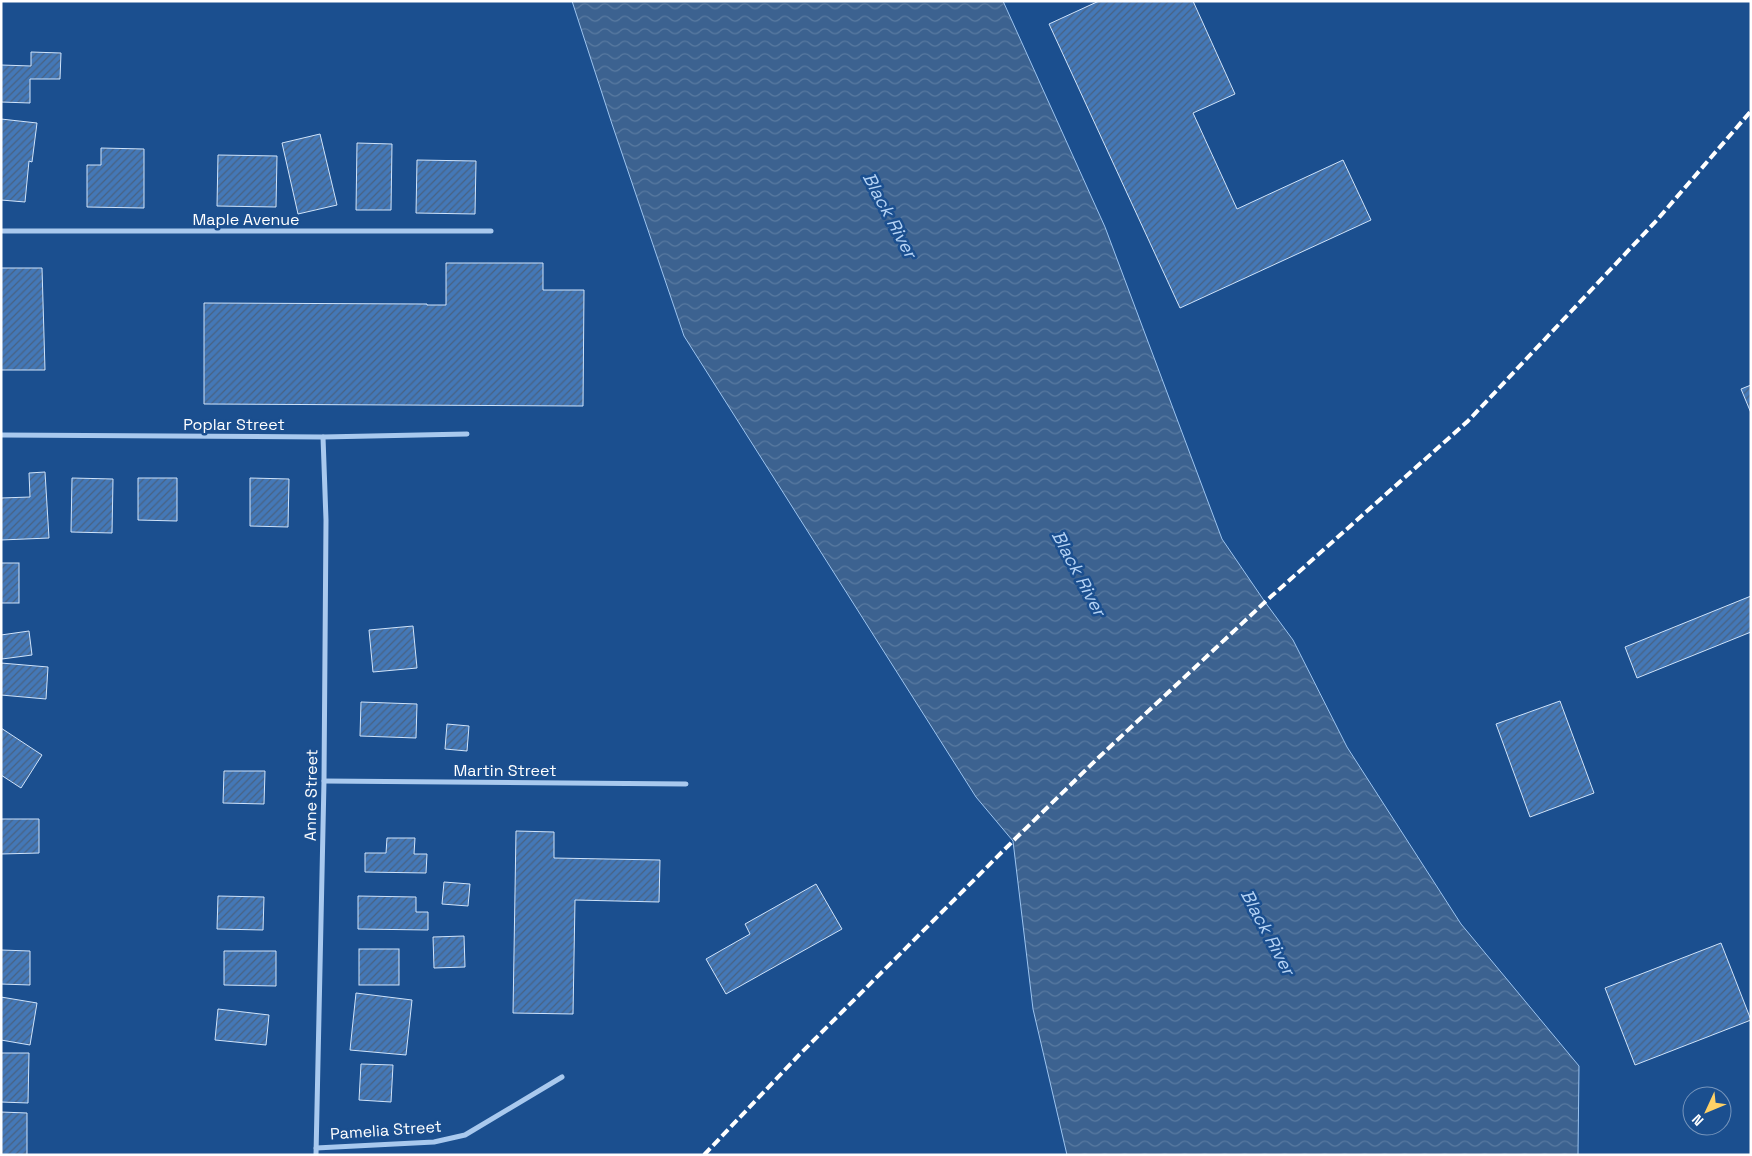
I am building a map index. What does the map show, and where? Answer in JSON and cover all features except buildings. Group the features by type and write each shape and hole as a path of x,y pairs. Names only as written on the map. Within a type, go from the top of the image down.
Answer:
{"street":[{"name":"Maple Avenue","path":"1,231 490,231"},
{"name":"Poplar Street","path":"1,435 323,437 468,434"},
{"name":"Anne Street","path":"316,1155 324,781 326,520 323,437"},
{"name":"Martin Street","path":"324,781 686,784"},
{"name":"Pamelia Street","path":"316,1148 434,1142 465,1135 562,1077"}],"water":[{"name":"Black River","path":"572,1 1003,1 1105,227 1222,539 1293,640 1347,747 1461,924 1579,1066 1578,1155 1067,1155 1033,1009 1013,841 976,797 684,336"}],"railway":[{"path":"704,1155 799,1055 1097,759 1265,602 1468,421 1657,220 1751,111"}]}
